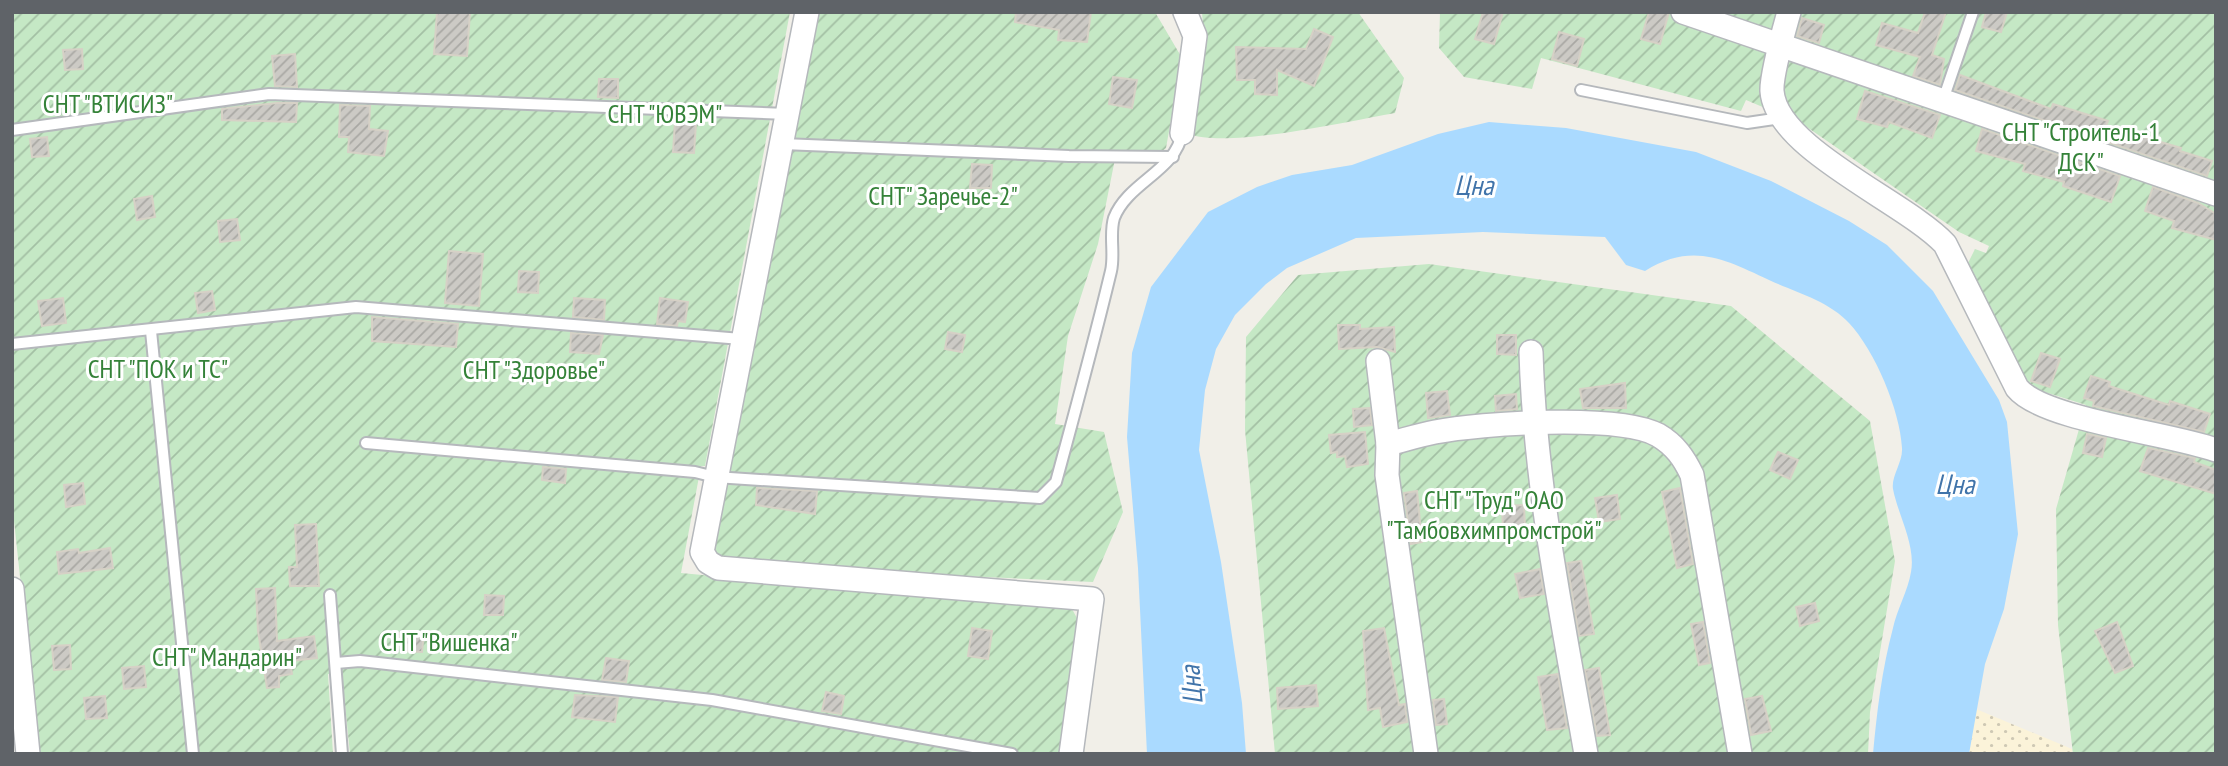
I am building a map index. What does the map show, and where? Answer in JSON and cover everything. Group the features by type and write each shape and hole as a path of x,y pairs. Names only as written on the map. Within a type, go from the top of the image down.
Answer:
{"street":[{"path":"807,12 789,114 741,339 701,546 705,558 718,568 1092,600 1071,754"},
{"path":"1182,133 1195,36 1185,12"},
{"path":"1683,12 2216,194"},
{"path":"1789,12 1772,89 1781,118 1827,161 1926,226 1945,244 2017,388 2025,398 2053,410 2216,450"},
{"path":"1531,352 1533,424 1550,551 1586,754"},
{"path":"1378,361 1388,444 1387,475 1426,754"},
{"path":"1388,444 1436,431 1533,424 1612,423 1638,428 1668,442 1686,462 1693,482 1740,754"},
{"path":"12,589 28,754"}],"lane":[{"path":"1942,100 1973,12"},
{"path":"1581,90 1747,123 1781,118"},
{"path":"12,130 270,94 789,114"},
{"path":"366,443 695,472 715,477 1040,498 1056,482 1114,261 1113,221 1134,189 1173,157 1180,146 1182,133"},
{"path":"783,144 1069,156 1173,157"},
{"path":"12,344 356,307 741,339"},
{"path":"151,331 193,754"},
{"path":"330,595 342,754"},
{"path":"336,663 360,661 712,700 1012,754"}],"sand":[{"path":"1976,709 2072,749 2073,754 1969,754"}],"green space":[{"path":"12,12 790,12 705,466 701,466 681,573 1072,609 1078,620 1060,754 350,754 342,675 328,674 333,754 39,754 12,502"},
{"name":"СНТ\" Заречье-2\"","path":"816,12 1155,12 1182,58 1166,148 1159,154 1116,154 1098,244 1068,336 1055,424 1104,432 1123,512 1093,582 725,565 711,547"},
{"path":"1202,12 1358,12 1404,78 1395,113 1259,136 1207,138 1189,134 1205,53"},
{"name":"СНТ \"Строитель-1 ДСК\"","path":"1440,12 2216,12 2216,754 2073,754 2058,625 2056,509 2086,405 2029,387 1966,267 1975,249 1986,253 1989,246 1959,232 1801,123 1746,100 1741,111 1541,58 1532,89 1464,77 1439,48"},
{"name":"СНТ \"Труд\" ОАО \"Тамбовхимпромстрой\"","path":"1429,264 1731,306 1870,421 1895,561 1870,712 1868,754 1275,754 1245,430 1246,337 1298,275"}],"water":[{"name":"Цна","path":"1489,122 1566,128 1696,152 1771,181 1849,221 1887,245 1933,291 1999,400 2007,422 2018,534 2004,609 1985,664 1969,754 1873,754 1886,659 1895,621 1910,579 1912,562 1909,541 1893,489 1902,453 1897,416 1877,365 1849,323 1822,303 1722,260 1678,257 1645,271 1626,265 1605,237 1483,232 1356,238 1287,268 1266,284 1235,315 1216,349 1205,390 1199,450 1221,562 1242,703 1246,754 1147,754 1138,568 1127,437 1132,353 1151,287 1208,212 1257,187 1292,175 1352,165 1438,134"}],"building":[{"path":"437,12 470,12 467,56 434,54"},
{"path":"1016,12 1091,12 1087,42 1058,40 1059,30 1015,22"},
{"path":"1483,12 1503,12 1494,44 1475,39"},
{"path":"1649,12 1669,12 1660,44 1641,39"},
{"path":"1925,12 1946,12 1932,55 1944,59 1940,85 1913,76 1920,57 1876,45 1882,23 1918,33"},
{"path":"1986,12 2007,12 2001,32 1982,27"},
{"path":"1802,18 1824,25 1819,43 1797,36"},
{"path":"1314,29 1333,37 1314,86 1277,70 1277,95 1255,94 1255,80 1237,80 1236,47 1306,49"},
{"path":"1559,32 1584,39 1577,66 1552,59"},
{"path":"82,49 83,69 65,70 63,50"},
{"path":"295,54 297,87 275,86 272,56"},
{"path":"1960,75 2051,109 2053,104 2108,121 2106,126 2181,148 2180,151 2212,161 2207,176 1955,90"},
{"path":"1113,77 1137,80 1132,108 1109,104"},
{"path":"599,79 618,79 618,98 598,97"},
{"path":"1865,91 1940,115 1932,138 1889,122 1887,127 1857,119"},
{"path":"297,103 296,122 222,120 222,109"},
{"path":"340,105 370,106 369,129 388,131 384,156 348,152 349,137 339,137"},
{"path":"675,122 696,124 694,153 673,152"},
{"path":"1982,129 2120,176 2111,202 2063,186 2064,182 2023,171 2025,164 1976,151"},
{"path":"47,137 49,156 32,157 30,139"},
{"path":"972,164 992,165 991,188 970,188"},
{"path":"2153,187 2198,203 2216,214 2216,240 2172,228 2174,221 2145,211"},
{"path":"152,196 155,217 137,220 134,199"},
{"path":"237,219 240,240 220,242 218,221"},
{"path":"449,251 483,254 479,306 445,303"},
{"path":"519,271 539,272 538,293 518,292"},
{"path":"212,291 215,310 198,313 195,293"},
{"path":"63,298 66,323 42,326 38,301"},
{"path":"574,298 605,300 604,320 573,317"},
{"path":"660,298 688,302 685,322 678,321 677,326 657,324"},
{"path":"372,317 458,324 456,347 372,341"},
{"path":"1338,325 1360,325 1360,329 1394,327 1395,352 1377,347 1339,349"},
{"path":"948,332 965,335 962,352 945,349"},
{"path":"571,333 603,335 599,354 570,352"},
{"path":"1497,335 1516,335 1516,355 1497,354"},
{"path":"2041,353 2060,359 2050,387 2031,381"},
{"path":"2091,376 2110,382 2109,386 2169,405 2170,401 2210,414 2204,432 2093,406 2094,401 2084,398"},
{"path":"1625,383 1626,408 1583,408 1580,389"},
{"path":"1447,391 1450,415 1428,418 1426,393"},
{"path":"1516,394 1517,409 1496,411 1495,396"},
{"path":"1370,408 1372,425 1354,427 1353,409"},
{"path":"1365,432 1368,464 1347,467 1345,456 1337,457 1337,452 1331,453 1329,435"},
{"path":"2087,434 2106,438 2102,457 2083,453"},
{"path":"2148,448 2195,458 2194,462 2216,470 2216,494 2140,471"},
{"path":"1778,452 1798,460 1790,479 1770,470"},
{"path":"543,467 566,469 565,483 542,480"},
{"path":"83,483 85,504 66,507 64,485"},
{"path":"757,488 817,491 815,514 756,505"},
{"path":"1680,488 1693,564 1677,568 1662,492"},
{"path":"1417,491 1422,542 1411,544 1404,493"},
{"path":"1617,495 1620,519 1599,522 1595,498"},
{"path":"1524,505 1525,529 1503,530 1502,506"},
{"path":"316,524 319,586 290,586 289,567 297,567 295,525"},
{"path":"110,548 113,568 59,574 57,552 78,549 79,553"},
{"path":"1581,561 1594,634 1579,636 1567,563"},
{"path":"1540,569 1544,594 1520,598 1515,574"},
{"path":"275,588 277,641 314,636 317,658 290,661 292,674 279,676 279,687 267,688 258,631 256,589"},
{"path":"485,595 504,596 503,615 484,615"},
{"path":"1815,603 1819,621 1800,626 1796,607"},
{"path":"1703,622 1710,663 1699,665 1691,624"},
{"path":"2117,622 2133,666 2115,673 2095,631"},
{"path":"972,628 992,631 988,659 968,656"},
{"path":"1384,628 1399,705 1405,704 1407,722 1383,727 1380,708 1368,710 1363,631"},
{"path":"424,632 422,652 401,651 400,633"},
{"path":"70,645 71,669 54,670 52,646"},
{"path":"606,658 629,661 626,682 602,680"},
{"path":"144,666 146,687 124,689 122,668"},
{"path":"1599,668 1610,735 1597,736 1585,670"},
{"path":"1558,674 1567,728 1547,730 1538,677"},
{"path":"1316,685 1318,706 1278,709 1277,688"},
{"path":"826,692 844,696 841,714 822,711"},
{"path":"575,695 618,697 615,722 572,717"},
{"path":"105,696 107,718 86,719 84,698"},
{"path":"1762,696 1771,731 1751,735 1745,699"},
{"path":"1444,699 1447,724 1436,725 1433,700"}],"park label":[{"name":"СНТ \"ВТИСИЗ\"","path":"108,104"},
{"name":"СНТ \"ЮВЭМ\"","path":"665,114"},
{"name":"СНТ \"ПОК и ТС\"","path":"158,369"},
{"name":"СНТ \"Здоровье\"","path":"534,370"},
{"name":"СНТ \"Вишенка\"","path":"449,642"},
{"name":"СНТ\" Мандарин\"","path":"227,657"}]}
